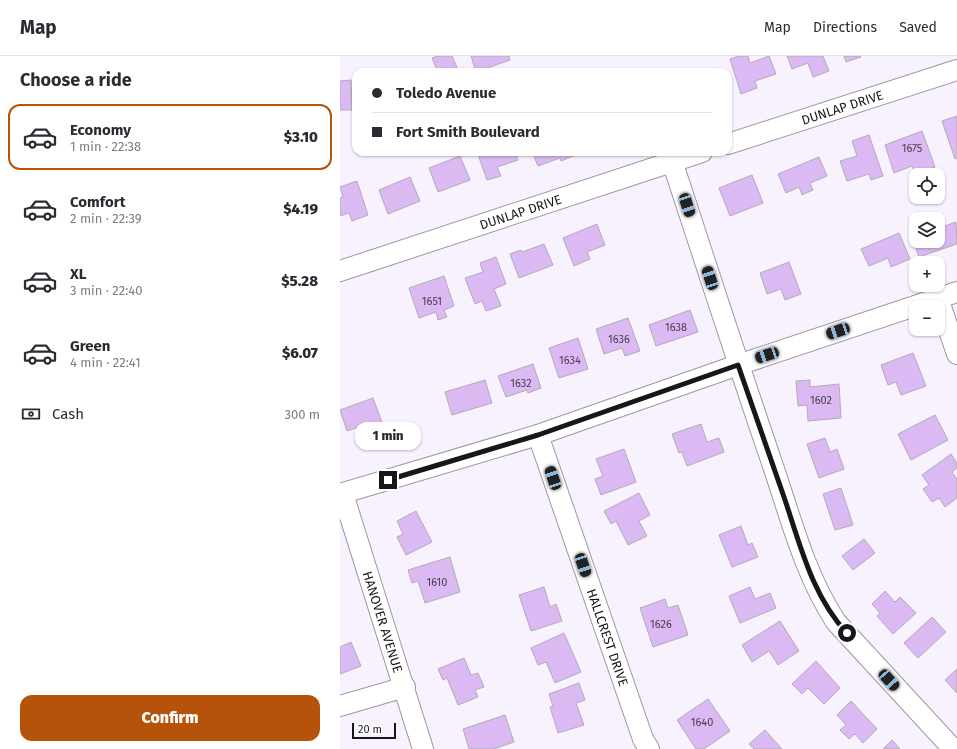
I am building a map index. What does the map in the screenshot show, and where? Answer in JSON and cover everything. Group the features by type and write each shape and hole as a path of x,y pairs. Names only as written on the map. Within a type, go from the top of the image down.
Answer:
{"street":[{"name":"DUNLAP DRIVE","path":"732,143 957,70"},
{"name":"DUNLAP DRIVE","path":"340,271 690,156"},
{"path":"672,162 738,365 806,562 821,599 836,622 953,749"},
{"path":"341,494 538,435 738,365 957,292"},
{"path":"938,298 957,354"},
{"name":"HALLCREST DRIVE","path":"538,435 643,739 649,749"},
{"name":"HANOVER AVENUE","path":"341,494 405,687 423,749"},
{"path":"340,706 405,687"}],"building":[{"path":"438,56 452,56 457,68 436,68 432,58"},
{"path":"471,56 509,56 510,60 487,68 475,68"},
{"path":"739,56 748,56 750,63 769,56 776,74 755,81 757,88 741,94 730,59"},
{"path":"787,56 823,56 829,71 813,77 808,63 792,69"},
{"path":"844,56 860,56 861,57 846,62"},
{"path":"351,80 352,110 340,110 340,81"},
{"path":"957,116 957,158 955,159 942,121"},
{"path":"922,131 935,167 913,168 912,166 894,173 885,145"},
{"path":"869,135 883,176 871,180 869,174 847,181 840,161 857,156 852,141"},
{"path":"460,156 470,180 438,192 429,168"},
{"path":"478,156 516,156 518,160 497,167 501,176 487,180"},
{"path":"534,156 573,156 561,161 560,158 538,166"},
{"path":"819,157 827,176 810,183 813,190 802,195 799,187 786,193 778,174"},
{"path":"752,175 763,203 730,216 719,188"},
{"path":"410,177 420,201 388,214 379,190"},
{"path":"357,181 368,215 352,221 349,213 340,216 340,198 343,197 340,187"},
{"path":"956,222 957,244 922,256 919,256 916,248 945,248 945,226"},
{"path":"597,224 605,245 587,252 590,259 574,266 563,238"},
{"path":"899,233 909,259 891,267 888,258 869,266 861,249"},
{"path":"544,244 553,265 519,278 510,254 521,250 522,252"},
{"path":"496,257 506,284 494,289 501,306 486,311 482,301 475,304 465,278 483,272 480,263"},
{"path":"789,262 801,294 785,300 781,289 767,294 760,273"},
{"path":"444,276 454,306 444,310 447,317 438,320 436,312 419,318 409,288"},
{"path":"690,310 698,332 656,346 649,325"},
{"path":"628,318 640,351 625,356 622,348 604,354 596,329"},
{"path":"578,338 588,369 559,378 549,348"},
{"path":"913,353 926,386 901,395 896,382 888,385 881,365"},
{"path":"533,364 541,388 528,393 527,390 506,397 498,376"},
{"path":"485,380 492,403 452,415 445,392"},
{"path":"810,380 810,387 839,384 841,418 808,421 807,405 798,406 796,381"},
{"path":"373,398 384,428 370,433 367,424 347,431 340,410"},
{"path":"935,415 948,440 911,460 898,434"},
{"path":"701,424 707,442 719,438 724,452 687,466 682,452 679,453 672,434"},
{"path":"825,438 830,452 837,449 844,469 819,478 807,444"},
{"path":"624,449 636,482 601,495 595,479 603,476 596,459"},
{"path":"951,454 957,463 957,468 952,472 957,479 957,498 945,507 939,498 932,502 923,489 929,485 922,475"},
{"path":"841,488 853,525 835,530 823,494"},
{"path":"639,493 650,515 639,521 647,536 628,545 616,521 611,524 604,511"},
{"path":"416,511 432,542 406,555 397,537 403,534 397,521"},
{"path":"741,526 748,545 752,543 758,557 732,567 719,535"},
{"path":"864,539 875,553 853,570 842,556"},
{"path":"450,557 460,592 425,603 418,581 412,583 408,570"},
{"path":"544,587 550,607 556,604 562,621 531,631 519,595"},
{"path":"750,587 755,599 770,593 776,608 740,623 729,596"},
{"path":"885,591 895,602 900,597 916,613 893,634 877,616 880,613 872,604"},
{"path":"665,599 668,608 678,605 688,635 653,647 640,608"},
{"path":"932,617 946,632 918,658 904,643"},
{"path":"780,621 799,651 778,665 769,651 752,662 742,645"},
{"path":"564,633 581,672 555,683 546,662 538,665 531,648"},
{"path":"351,642 361,666 340,674 340,647"},
{"path":"464,658 471,675 478,673 484,687 475,690 478,697 458,705 447,678 443,680 438,669"},
{"path":"816,661 840,688 824,704 808,688 802,694 792,684"},
{"path":"957,669 957,693 945,680"},
{"path":"579,683 585,700 576,703 584,725 558,733 550,707 553,706 549,694"},
{"path":"708,699 730,731 704,749 696,749 677,720"},
{"path":"851,701 877,729 863,743 855,734 849,739 840,730 846,725 837,715"},
{"path":"505,715 514,742 494,749 469,749 463,729"},
{"path":"765,730 782,749 754,749 749,744"},
{"path":"892,740 900,749 883,749"}],"route":[{"path":"388,480 538,435 738,365 806,562 821,599 836,622 847,633"}]}
